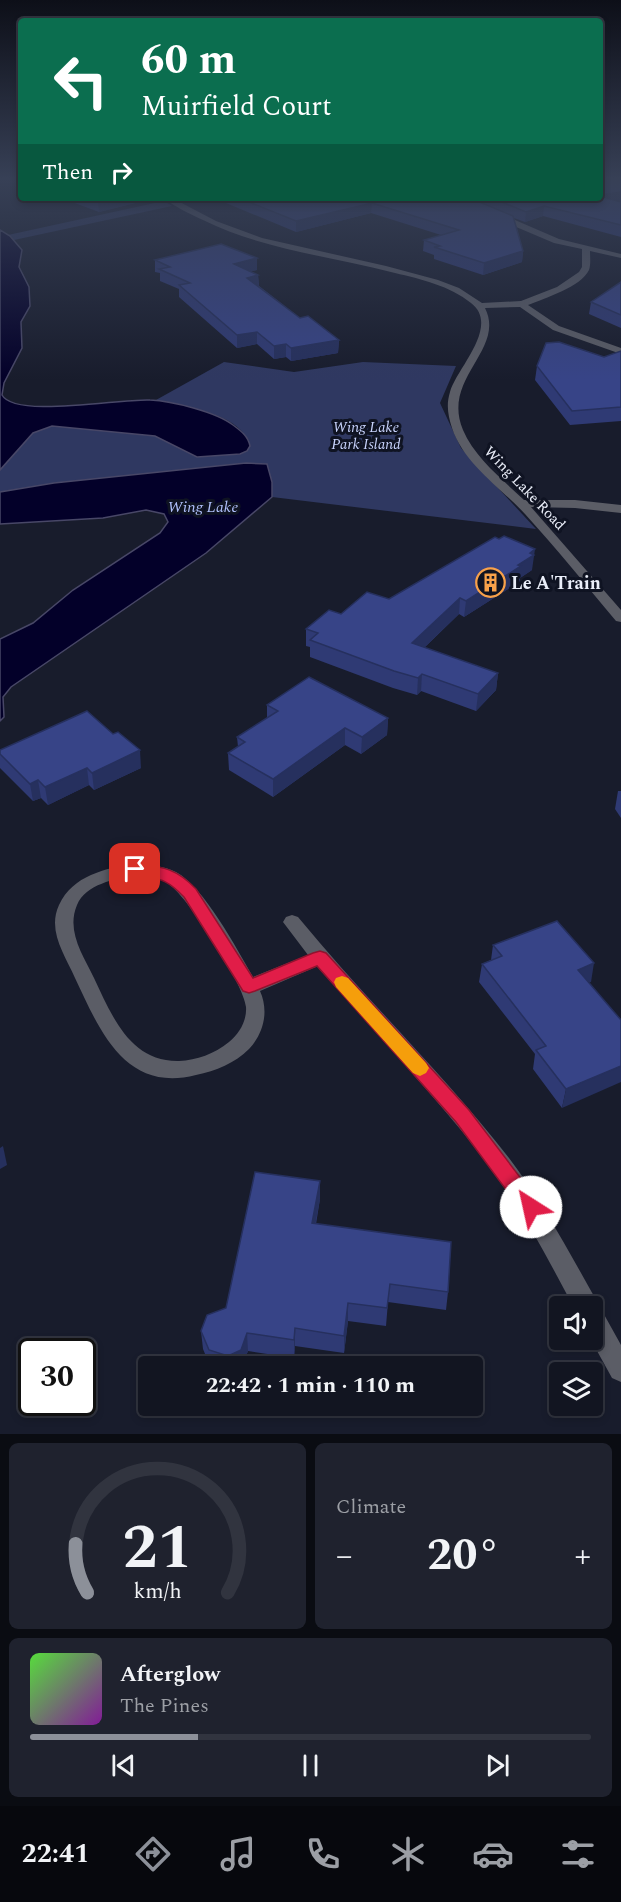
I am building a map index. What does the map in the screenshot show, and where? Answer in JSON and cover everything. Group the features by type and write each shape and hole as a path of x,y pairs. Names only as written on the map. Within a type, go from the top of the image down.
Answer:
{"street":[{"path":"288,246 416,277 461,293 480,306 522,304 543,297 577,278 585,267 586,249"},
{"path":"576,246 621,256"},
{"path":"522,304 550,327 621,351"},
{"name":"Wing Lake Road","path":"480,306 485,321 485,332 472,362 455,390 453,417 474,457 522,503 621,618"},
{"path":"522,503 575,504 621,509"},
{"path":"135,869 165,873 178,881 190,893 249,987 256,1006 254,1028 239,1045 220,1060 192,1069 172,1071 151,1068 133,1057 119,1043 65,937 62,920 68,901 84,886 106,874 135,869"},
{"path":"292,922 320,958 462,1116 502,1166 531,1207 580,1296"},
{"path":"249,987 320,958"},
{"path":"603,1337 621,1369"}],"green space":[{"name":"Wing Lake Park Island","path":"224,362 294,372 363,362 456,366 440,403 461,448 536,529 272,497 272,482 266,464 246,463 54,483 0,492 0,470 33,433 45,427 57,426 155,436 197,457 245,452 249,441 232,423 208,412 156,400"}],"water":[{"name":"Wing Lake","path":"0,246 19,246 22,250 19,267 29,287 30,306 21,322 22,348 4,383 2,395 11,402 27,406 71,406 136,400 181,405 225,420 248,439 250,446 247,451 240,454 197,457 155,436 52,426 33,433 0,470"},
{"name":"Wing Lake","path":"246,463 267,464 272,482 272,497 206,553 11,687 3,697 4,717 0,721 0,639 33,623 73,590 160,533 168,522 164,514 146,510 103,518 0,524 0,492 54,483"}],"building":[{"path":"213,246 226,246 257,258 234,264 258,275 247,278 300,318 308,316 339,340 291,348 286,344 274,346 257,332 237,335 179,285 190,283 159,269 170,267 155,260"},
{"path":"522,246 523,251 484,263 434,247"},
{"path":"621,282 621,315 591,302"},
{"path":"559,342 604,357 621,351 621,407 572,411 537,366 546,343"},
{"path":"504,536 535,549 530,553 534,555 518,565 521,566 466,601 460,598 412,643 498,673 478,694 422,674 418,678 394,671 310,640 318,633 306,629 329,610 341,614 367,592 389,599 495,537 499,539"},
{"path":"309,677 388,718 362,737 345,728 273,779 228,753 245,742 237,737 278,711 267,705"},
{"path":"87,711 113,734 118,732 140,750 92,773 87,768 45,787 38,780 30,784 0,754 0,750"},
{"path":"557,921 594,963 578,970 621,1020 621,1066 566,1089 536,1050 546,1046 482,964 502,956 493,945"},
{"path":"255,1172 320,1181 312,1223 451,1242 448,1292 390,1284 387,1308 348,1303 344,1336 295,1328 294,1340 247,1333 241,1350 228,1356 209,1350 201,1331 207,1315 226,1308"}],"slow traffic":[{"path":"342,982 420,1068"}],"place":[{"name":"Le A'Train","path":"490,583"}],"route":[{"path":"135,869 165,873 178,881 190,893 249,987 320,958 462,1116 531,1207"}]}
